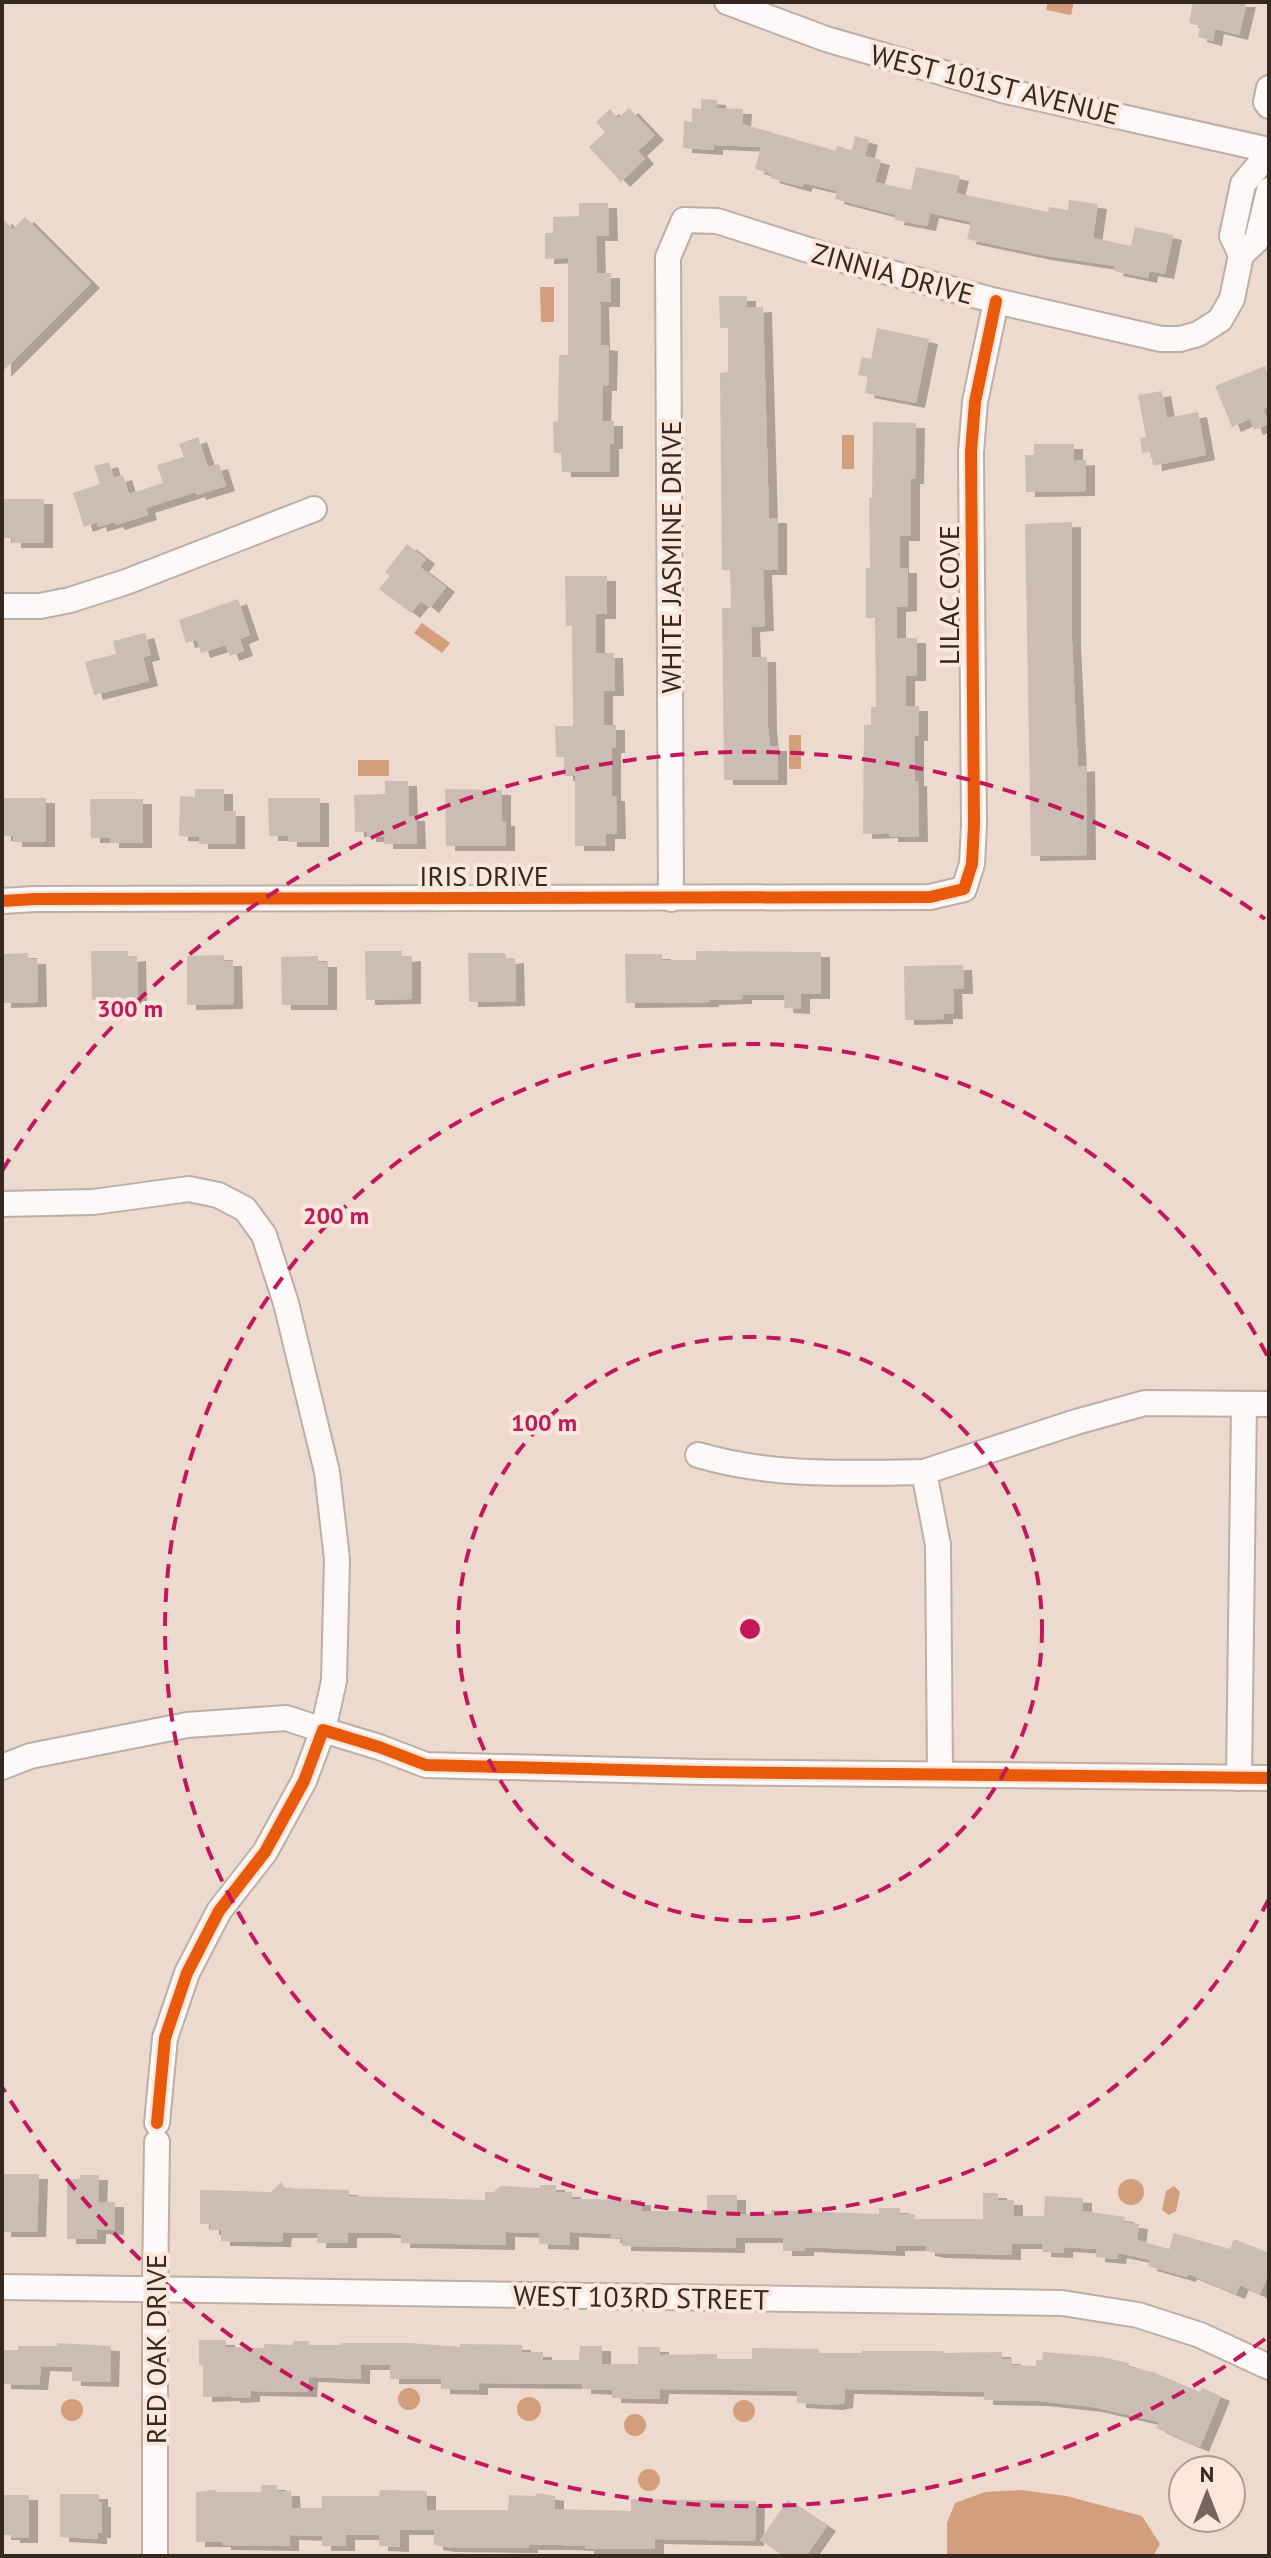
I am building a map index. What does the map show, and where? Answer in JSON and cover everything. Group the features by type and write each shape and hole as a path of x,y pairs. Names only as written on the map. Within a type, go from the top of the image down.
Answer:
{"street":[{"name":"WEST 101ST AVENUE","path":"727,2 826,39 1006,91 1269,152"},
{"path":"1269,88 1266,102 1269,106"},
{"name":"ZINNIA DRIVE","path":"1241,255 1232,236 1243,184 1269,152"},
{"name":"ZINNIA DRIVE","path":"684,220 717,221 824,255 996,301 1161,339 1180,339 1198,334 1220,320 1232,299 1241,255 1257,240 1269,190"},
{"name":"WHITE JASMINE DRIVE","path":"671,899 668,257 684,220"},
{"name":"LILAC COVE","path":"964,889 972,864 974,825 971,452 975,402 996,301"},
{"path":"2,606 40,606 70,600 126,582 314,509"},
{"name":"IRIS DRIVE","path":"2,901 930,897 964,889"},
{"name":"RED OAK DRIVE","path":"2,1204 93,1202 189,1189 218,1195 245,1209 264,1235 286,1303 327,1472 337,1559 334,1681 323,1730 304,1781 265,1852 219,1911 187,1973 165,2038 157,2133 155,2556"},
{"path":"698,1455 736,1466 816,1473 924,1472 1076,1422 1145,1403 1269,1404"},
{"path":"1239,1778 1244,1404"},
{"path":"924,1472 938,1545 940,1773"},
{"path":"2,1767 30,1756 187,1725 286,1718 426,1765 702,1772 1269,1778"},
{"name":"WEST 103RD STREET","path":"2,2287 1062,2303 1145,2317 1200,2335 1269,2367"}],"shaded area":[{"path":"1048,2 1074,2 1071,15 1046,10"},
{"path":"540,287 554,287 554,322 541,322"},
{"path":"842,435 854,435 854,469 842,469"},
{"path":"422,623 450,643 442,653 414,633"},
{"path":"789,735 801,735 801,769 789,769"},
{"path":"358,760 389,760 389,776 358,776"},
{"path":"1131,2179 1140,2183 1144,2192 1140,2201 1131,2205 1122,2201 1118,2192 1122,2183"},
{"path":"1174,2186 1180,2192 1176,2211 1169,2215 1162,2210 1166,2191"},
{"path":"409,2388 420,2399 409,2410 398,2399"},
{"path":"529,2397 540,2404 541,2409 534,2420 529,2421 518,2414 517,2409 524,2398"},
{"path":"72,2399 80,2402 83,2410 80,2418 72,2421 64,2418 61,2410 64,2402"},
{"path":"744,2400 752,2403 755,2411 752,2419 744,2422 736,2419 733,2411 736,2403"},
{"path":"635,2414 643,2417 646,2425 643,2433 635,2436 627,2433 624,2425 627,2417"},
{"path":"645,2469 653,2469 660,2480 653,2491 645,2491 638,2484 638,2476"},
{"path":"1021,2490 1066,2496 1142,2516 1160,2544 1153,2556 947,2556 947,2523 955,2503 985,2492"}],"building":[{"path":"1193,2 1247,2 1239,35 1215,29 1213,41 1198,37 1200,26 1189,23"},
{"path":"701,99 717,100 717,108 743,109 742,124 836,151 837,146 852,150 855,136 869,140 865,156 881,160 875,182 911,190 916,167 960,176 956,193 1048,212 1049,207 1068,210 1069,200 1098,204 1093,238 1131,246 1135,227 1173,235 1165,274 1149,271 1148,278 1114,271 1115,266 967,239 971,222 930,213 927,226 895,220 896,215 835,199 837,191 804,183 802,187 770,178 772,174 755,169 761,147 714,145 714,150 683,148 684,121 692,122 692,108 701,109"},
{"path":"629,108 655,135 638,151 645,159 621,182 589,147 605,132 596,122 610,109 618,118"},
{"path":"579,203 608,203 609,236 596,236 597,273 611,273 611,302 600,302 601,345 609,346 608,386 603,386 602,421 614,421 610,472 562,472 561,453 554,453 553,422 558,421 559,355 568,355 568,258 545,259 545,233 553,233 553,217 579,216"},
{"path":"25,217 91,283 2,372 2,218 13,229"},
{"path":"719,296 747,296 747,308 763,307 769,518 778,518 778,570 763,570 765,626 751,627 752,657 767,657 768,727 770,746 778,746 778,780 724,780 722,608 731,608 730,570 722,570 720,373 728,372 728,328 720,328"},
{"path":"877,328 929,339 916,403 865,393 868,377 858,375 862,357 871,359"},
{"path":"1265,366 1269,377 1269,407 1263,409 1269,424 1254,430 1250,419 1232,427 1215,386"},
{"path":"1162,391 1167,418 1198,412 1206,455 1153,466 1151,452 1142,453 1140,438 1146,437 1138,395"},
{"path":"873,422 916,423 915,479 911,479 911,536 900,536 900,568 908,568 908,606 897,607 897,638 917,638 917,676 906,676 906,706 919,706 915,781 918,781 919,837 863,834 864,725 871,725 871,707 876,707 875,618 866,618"},
{"path":"198,437 208,467 219,464 226,486 146,508 148,515 116,525 114,522 98,527 97,522 84,527 73,493 100,484 94,466 109,462 114,478 123,475 129,494 163,483 157,465 184,457 179,444"},
{"path":"1034,444 1074,444 1074,461 1086,460 1086,491 1026,492 1025,455 1034,455"},
{"path":"2,499 44,499 44,543 12,543 12,538 2,538"},
{"path":"1072,522 1072,641 1078,767 1086,766 1087,855 1031,856 1025,524"},
{"path":"407,544 426,559 420,567 446,587 430,608 421,601 411,613 379,589 390,576 385,572"},
{"path":"565,576 607,576 607,614 596,614 596,653 614,653 615,691 604,691 604,725 616,725 616,748 612,748 612,796 616,796 617,834 606,834 606,846 575,846 575,776 564,776 564,757 556,757 555,726 573,726 572,626 566,626"},
{"path":"238,599 250,635 240,639 244,651 230,656 226,645 201,653 197,640 186,643 179,620"},
{"path":"145,633 151,655 143,657 149,681 94,695 85,662 116,654 113,641"},
{"path":"385,781 408,781 409,816 416,816 417,844 384,844 384,837 367,837 367,832 355,832 354,795 385,794"},
{"path":"195,789 224,789 224,811 236,811 236,844 199,844 199,837 179,836 180,796 195,797"},
{"path":"445,789 502,790 506,846 446,846"},
{"path":"2,798 46,798 46,842 13,842 13,836 2,836"},
{"path":"268,798 320,798 320,842 288,842 288,836 269,836"},
{"path":"90,799 143,799 143,843 110,843 110,838 91,838"},
{"path":"91,951 128,951 128,957 137,956 138,999 92,1000"},
{"path":"365,951 402,951 402,957 412,956 412,999 366,1000"},
{"path":"696,951 821,952 821,994 801,994 801,1009 784,1008 785,995 743,995 743,999 710,1002 626,1003 625,954 662,954 662,960 696,960"},
{"path":"28,953 28,959 37,959 38,1002 2,1003 2,954"},
{"path":"468,953 505,953 506,959 515,958 516,1001 469,1002"},
{"path":"224,955 224,961 233,961 234,1004 187,1005 187,956"},
{"path":"318,956 318,962 328,962 328,1005 282,1005 281,957"},
{"path":"963,965 964,989 953,989 954,1014 944,1014 944,1019 905,1020 904,966"},
{"path":"2,2174 39,2174 37,2232 2,2232"},
{"path":"80,2175 99,2175 98,2202 115,2202 115,2230 97,2229 97,2239 67,2239 67,2179 80,2179"},
{"path":"281,2182 285,2188 349,2190 349,2196 485,2200 485,2192 494,2192 500,2186 540,2188 540,2185 556,2185 556,2192 572,2192 572,2199 642,2200 642,2211 707,2211 707,2195 737,2195 737,2214 771,2214 771,2210 879,2214 879,2208 900,2208 900,2214 915,2214 915,2219 983,2219 983,2193 998,2193 998,2200 1014,2200 1014,2216 1044,2216 1045,2196 1083,2198 1083,2211 1125,2217 1124,2222 1139,2224 1137,2240 1169,2249 1174,2233 1230,2249 1234,2239 1269,2253 1269,2273 1260,2294 1240,2285 1236,2294 1188,2274 1187,2277 1148,2266 1150,2260 1118,2253 1117,2259 1096,2257 1097,2249 1064,2247 1064,2253 1042,2252 1042,2244 1012,2244 1012,2255 936,2253 926,2251 926,2246 896,2246 896,2251 805,2247 805,2251 783,2251 783,2238 736,2238 736,2248 622,2246 622,2238 611,2238 612,2234 570,2232 570,2245 539,2244 539,2233 506,2232 506,2245 401,2243 401,2235 391,2233 348,2233 348,2243 317,2243 318,2233 283,2233 282,2242 221,2241 221,2230 210,2230 210,2224 200,2224 200,2190 271,2192"},
{"path":"199,2340 226,2340 226,2347 264,2348 264,2344 293,2345 293,2341 309,2341 309,2345 522,2345 522,2352 543,2352 543,2360 579,2360 580,2346 602,2346 602,2364 638,2364 638,2347 660,2347 660,2355 717,2354 717,2359 752,2359 752,2348 819,2349 819,2353 1002,2352 1002,2359 1012,2359 1012,2365 1036,2366 1036,2360 1042,2360 1043,2352 1102,2357 1129,2363 1129,2367 1153,2372 1200,2392 1202,2388 1221,2396 1200,2447 1156,2428 1159,2422 1093,2407 1039,2401 984,2400 984,2392 845,2389 844,2403 834,2405 797,2403 797,2391 660,2389 659,2399 612,2398 612,2390 582,2389 582,2384 479,2383 479,2390 441,2389 441,2379 390,2379 390,2365 361,2365 361,2379 309,2377 308,2392 251,2391 251,2397 203,2397"},
{"path":"57,2343 111,2346 110,2382 72,2381 72,2367 41,2366 39,2385 2,2384 2,2350 18,2350 18,2346 57,2346"},
{"path":"261,2485 277,2485 277,2491 291,2491 292,2508 322,2508 322,2496 379,2496 380,2490 427,2491 427,2510 508,2510 509,2495 535,2496 537,2493 555,2496 555,2509 631,2511 631,2499 756,2501 755,2541 655,2539 655,2549 585,2549 585,2546 562,2545 529,2545 529,2548 445,2547 434,2545 434,2530 400,2530 400,2547 379,2546 379,2535 346,2535 346,2546 322,2546 322,2536 290,2535 290,2546 196,2542 196,2492 261,2492"},
{"path":"60,2494 99,2494 102,2533 98,2533 98,2539 60,2537"},
{"path":"2,2495 29,2495 29,2538 2,2535"},
{"path":"788,2500 827,2526 806,2556 783,2556 760,2540"}],"cycle path":[{"path":"2,901 930,897 964,889 972,864 974,825 971,452 975,402 996,301"},
{"path":"157,2123 165,2038 187,1973 219,1911 265,1852 304,1781 323,1730 426,1765 702,1772 1269,1778"}]}
